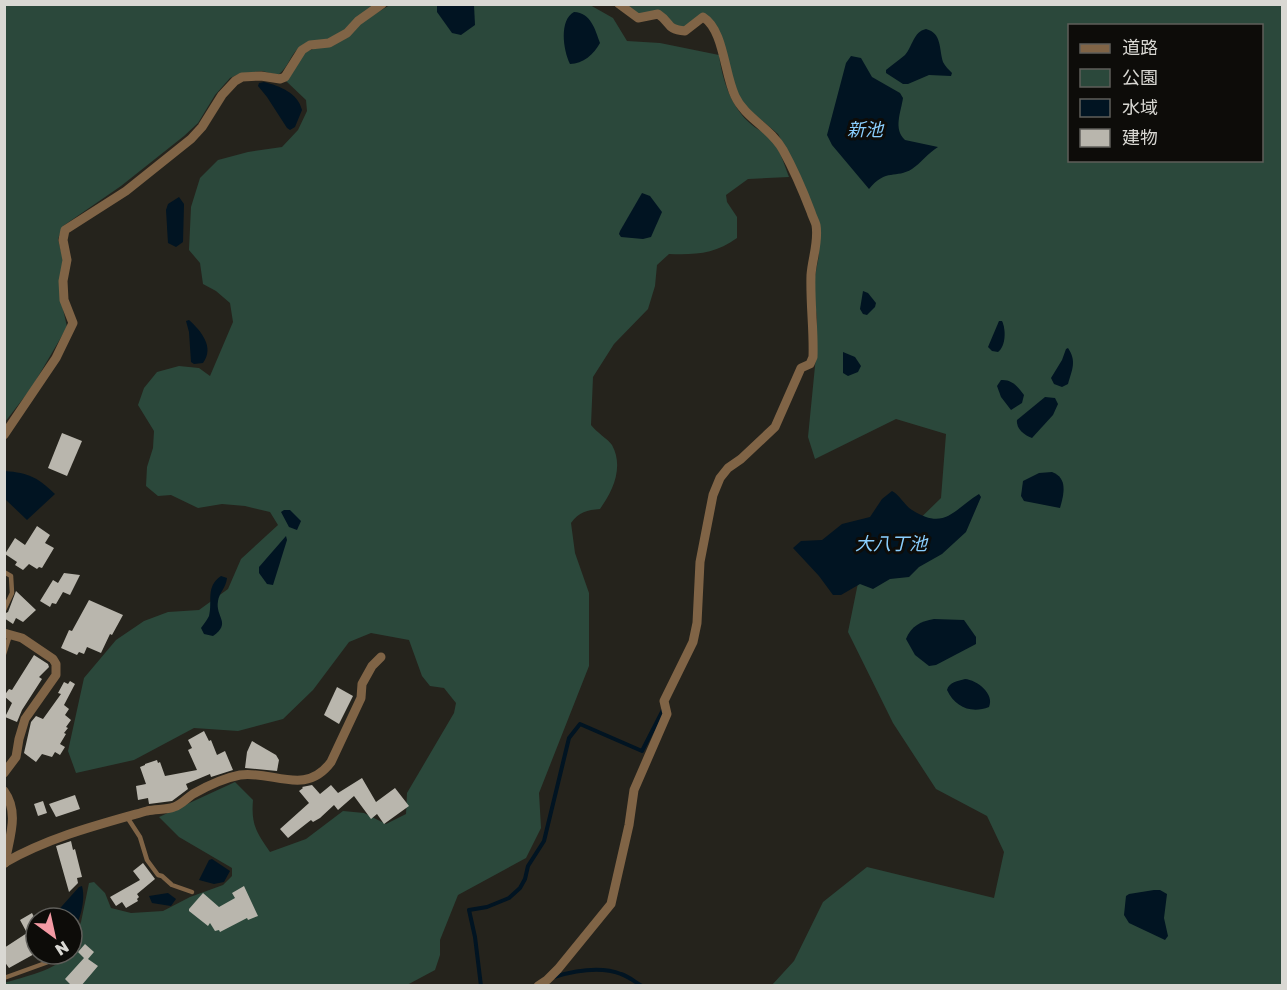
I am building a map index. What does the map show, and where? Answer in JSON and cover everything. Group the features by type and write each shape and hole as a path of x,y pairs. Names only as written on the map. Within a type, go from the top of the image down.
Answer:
{"street":[{"path":"4,435 57,358 73,323 64,300 63,281 67,260 63,240 65,230 126,191 190,139 202,127 222,95 235,81 242,77 261,76 280,79 285,77 302,50 310,45 329,44 347,33 358,21 382,4"},
{"path":"538,986 547,980 565,960 611,904 625,844 634,790 667,714 664,701 693,642 697,623 700,562 713,495 720,478 728,468 775,427 801,368 810,364 813,357 811,273 815,252 816,225 805,194 783,150 774,135 756,122 736,99 726,72 724,56 709,21 703,16 686,31 676,30 669,28 658,14 638,18 618,4"},
{"path":"4,773 16,757 25,719 56,675 56,664 53,659 22,638 7,634"},
{"path":"5,863 34,846 151,810 175,807 194,794 222,780 243,775 292,782 312,777 330,762 361,698 362,684 372,666 381,657"},
{"path":"4,791 12,801 14,815 5,863"}],"lane":[{"path":"4,572 11,576 12,593 4,610"},
{"path":"4,654 7,634"},
{"path":"127,817 140,837 147,860 158,875 172,885 192,892"},
{"path":"4,978 37,966"}],"green space":[{"path":"5,5 376,5 332,39 310,42 301,46 278,75 262,71 239,74 230,78 215,95 198,123 184,136 121,186 63,226 58,239 63,259 61,300 67,327 32,387 5,422"},
{"path":"390,5 590,5 613,18 627,41 660,43 719,55 725,84 739,111 774,143 789,177 748,179 726,195 727,202 737,217 737,238 713,250 669,254 657,265 655,286 648,309 614,344 593,377 591,425 612,445 617,470 613,487 600,509 584,512 571,523 575,553 589,593 589,666 539,793 541,828 526,858 458,895 440,940 440,955 435,970 407,985 5,986 4,983 53,966 84,966 84,907 89,883 94,882 105,893 111,908 131,913 163,911 190,897 223,885 232,876 232,868 179,837 159,817 235,782 253,800 255,828 270,852 306,839 343,811 364,813 386,824 406,814 407,793 454,713 456,703 444,688 430,686 422,676 409,640 371,633 349,642 313,690 283,719 238,731 194,728 134,760 76,773 68,751 84,678 116,640 144,621 168,612 199,610 228,589 241,559 278,525 270,512 245,506 222,504 198,508 171,495 158,496 146,486 154,431 138,405 144,388 157,372 179,366 199,368 210,376 233,322 230,303 203,284 200,263 189,250 191,207 200,178 218,160 248,152 282,147 298,130 307,111 306,100 286,81 305,52 319,47"},
{"path":"623,5 1282,5 1282,985 772,985 794,961 823,902 867,867 994,898 1004,852 987,816 936,789 893,723 848,632 859,578 941,498 946,434 896,419 815,459 808,437 816,356 817,318 813,287 819,255 819,231 791,158 778,134 746,107 737,96 715,26 710,18 702,14 682,30 664,16 639,15"}],"water":[{"path":"437,5 474,5 475,25 461,35 452,33 437,12"},
{"path":"574,12 585,15 594,27 600,43 588,58 570,64 564,44 564,28 569,16"},
{"path":"926,29 935,34 943,62 952,73 951,76 929,75 903,84 886,73 886,70 905,55 918,33"},
{"name":"新池","path":"851,56 861,58 872,77 900,93 903,98 899,126 901,136 905,140 938,147 912,169 881,178 869,189 832,145 827,135 846,63"},
{"path":"264,82 282,88 297,99 302,110 295,127 290,130 287,128 258,86 259,83"},
{"path":"642,193 650,196 662,212 651,237 643,239 621,237 620,231"},
{"path":"179,197 184,204 183,242 176,247 168,243 166,210 168,204"},
{"path":"863,291 868,293 876,303 867,315 863,314 860,309"},
{"path":"189,320 202,334 207,345 208,351 203,363 191,362 186,321"},
{"path":"999,321 1002,321 1005,333 1003,346 998,352 988,347"},
{"path":"1068,348 1073,366 1068,384 1062,387 1054,384 1051,378"},
{"path":"843,352 855,357 861,366 858,372 848,376 843,373"},
{"path":"1001,380 1012,382 1024,395 1022,403 1011,410 1001,397 997,386"},
{"path":"1045,397 1055,398 1058,404 1053,415 1032,438 1021,431 1017,420"},
{"path":"5,471 32,477 55,494 27,520 5,499"},
{"path":"1052,472 1063,482 1060,508 1024,501 1021,496 1023,481 1039,473"},
{"name":"大八丁池","path":"892,491 912,510 933,519 948,516 979,494 981,497 966,532 942,554 919,567 909,577 890,579 873,589 860,584 841,595 833,595 793,548 801,541 822,540 842,524 870,517 882,499"},
{"path":"290,510 301,521 297,530 289,527 281,512"},
{"path":"286,536 287,540 273,585 267,584 259,573 259,567"},
{"path":"221,576 227,578 218,601 222,623 219,631 213,636 204,634 201,628 209,616 211,590"},
{"path":"934,619 964,620 976,637 976,644 936,665 929,666 915,655 906,639 917,625"},
{"path":"965,679 975,682 984,689 989,697 989,707 976,710 964,708 954,701 947,690 948,687 954,682"},
{"path":"212,859 230,871 224,882 214,884 199,880 209,860"},
{"path":"82,886 82,906 62,906"},
{"path":"1154,890 1167,894 1164,918 1168,936 1165,940 1129,923 1124,915 1126,896"},
{"path":"168,893 176,899 171,906 152,903 149,896"}],"building":[{"path":"62,433 82,441 67,476 48,468"},
{"path":"37,526 50,535 45,543 54,548 42,568 37,569 29,564 23,570 15,565 17,562 5,554 15,538 25,545"},
{"path":"64,573 80,575 70,595 63,592 56,604 52,603 50,607 40,601 53,580 58,583"},
{"path":"16,591 36,610 23,622 16,618 13,624 4,618 4,614 8,612"},
{"path":"89,600 123,615 101,653 87,647 84,654 79,652 77,655 61,648 69,630 72,631"},
{"path":"34,655 49,667 39,677 42,679 17,722 5,717 12,703 4,696 9,689 12,690"},
{"path":"70,681 75,684 64,705 69,709 65,715 71,720 60,744 65,747 60,755 55,752 52,757 42,754 36,762 24,753 31,722 36,716 43,719 61,694 58,693 64,682 68,684"},
{"path":"337,687 353,696 339,724 324,715"},
{"path":"204,731 209,741 211,740 217,755 225,751 233,770 211,777 210,774 186,784 188,789 172,801 149,804 148,798 138,800 136,786 146,784 140,767 145,764 157,760 165,776 197,770 188,750 192,748 188,740"},
{"path":"252,741 276,755 279,760 277,771 245,768 247,752"},
{"path":"362,778 376,802 395,788 409,806 384,824 377,814 371,819 354,796 338,810 334,805 320,818 313,822 311,820 288,838 280,829 309,803 299,791 302,787 312,785 320,794 331,785 338,793"},
{"path":"75,795 80,809 56,817 49,804"},
{"path":"43,801 47,813 38,816 34,804"},
{"path":"71,841 82,877 77,878 78,883 69,892 56,846"},
{"path":"143,863 155,879 137,894 138,901 126,908 122,902 116,906 110,897 140,880 133,871"},
{"path":"244,886 258,916 248,920 247,918 220,932 215,931 210,923 208,926 189,911 203,893 219,907 235,898 232,893"},
{"path":"24,935 24,960 9,968 4,961 4,948"},
{"path":"84,945 94,952 88,959 98,966 81,986 72,986 65,979 77,966 84,966"}],"waterway":[{"path":"481,986 469,910 487,907 509,898 520,888 528,866 544,841 569,738 580,724 642,751 664,708"},
{"path":"554,977 578,971 604,970 624,975 642,986"}]}
